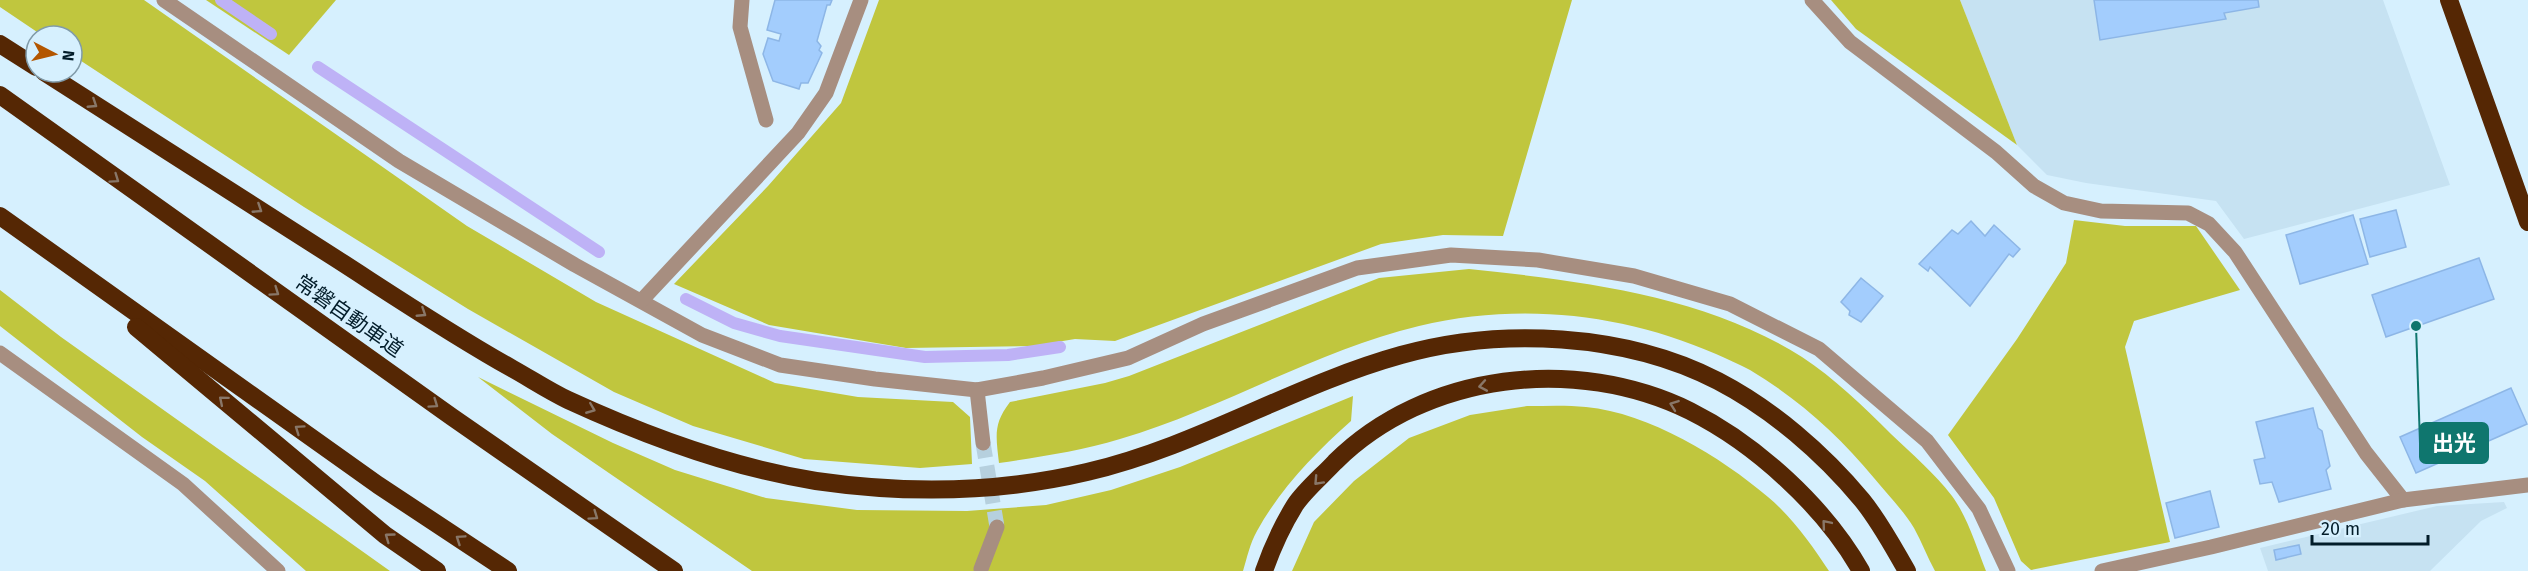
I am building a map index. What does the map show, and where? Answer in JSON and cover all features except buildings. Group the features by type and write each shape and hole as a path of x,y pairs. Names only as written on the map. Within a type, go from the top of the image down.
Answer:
{"highway":[{"path":"2449,0 2528,222"},
{"path":"0,44 24,59"},
{"path":"63,84 481,351 565,398 711,455 766,470 813,480 896,490 969,489 1029,483 1088,472 1149,454 1354,370 1401,355 1451,343 1495,338 1577,342 1631,350 1680,365 1718,381 1760,407 1801,438 1865,503 1907,571"},
{"name":"常磐自動車道","path":"0,95 452,417 674,571"},
{"path":"0,216 385,535 437,571"},
{"path":"36,244 378,485 508,571"},
{"path":"1264,571 1273,547 1296,504 1356,442 1388,420 1425,402 1463,390 1533,379 1570,380 1611,385 1689,411 1726,432 1786,478 1832,531 1861,571"}],"street":[{"path":"164,0 399,161 575,265 702,335 780,365 875,379 977,390 1043,378 1128,358 1203,324 1357,268 1450,255 1538,260 1634,276 1730,304 1819,349 1927,441 1978,510 2008,571"},
{"path":"742,0 740,27 766,120"},
{"path":"642,300 803,125 826,93 861,0"},
{"path":"1812,0 1850,42 1996,152 2034,186 2064,203 2101,211 2188,213 2209,224 2235,252 2366,453 2403,500"},
{"path":"0,353 183,484 278,571"},
{"path":"977,390 983,443"},
{"path":"2102,571 2211,548 2403,500 2528,485"},
{"path":"981,569 997,526"}],"shaded area":[{"path":"0,0 144,0 467,226 596,302 775,383 858,397 953,402 970,417 972,464 920,468 804,459 693,426 614,392 468,309 304,207 84,63 84,24 25,24 0,7"},
{"path":"206,0 336,0 289,55"},
{"path":"879,0 1572,0 1503,236 1443,235 1381,244 1115,341 1075,339 1033,346 906,348 769,325 674,284 768,186 841,103"},
{"path":"1831,0 1960,0 2017,145 1856,29"},
{"path":"1960,0 2383,0 2450,185 2244,239 2216,201 2086,183 2047,175 2017,145"},
{"path":"2074,220 2125,226 2196,226 2240,290 2134,321 2125,347 2170,542 2031,570 2021,561 1994,498 1948,435 2017,339 2066,263"},
{"path":"1469,269 1598,286 1683,305 1725,319 1764,336 1802,357 1826,374 1859,403 1923,464 1952,496 1971,532 1986,571 1935,571 1910,521 1861,462 1801,405 1750,370 1680,340 1644,329 1570,316 1494,314 1419,326 1343,350 1158,427 1075,450 999,463 998,424 1010,402 1129,376 1379,278"},
{"path":"0,290 61,337 390,571 306,571 205,481 142,437 0,326"},
{"path":"478,377 613,443 675,470 766,498 857,510 967,511 1046,505 1111,490 1180,467 1353,396 1351,421 1324,446 1276,501 1255,536 1243,571 752,571 552,434"},
{"path":"1527,406 1579,406 1610,411 1634,418 1683,439 1729,467 1777,505 1816,551 1829,571 1292,571 1314,522 1354,481 1409,438 1470,415"},
{"path":"2504,502 2507,508 2481,521 2430,571 2268,571 2260,548 2437,506"}],"waterway":[{"path":"221,0 271,34"},
{"path":"318,67 599,252"},
{"path":"686,299 734,323 780,336 925,357 1008,355 1060,347"}],"tunnel":[{"path":"983,443 997,527"}],"place":[{"name":"出光","path":"2416,326"}]}
